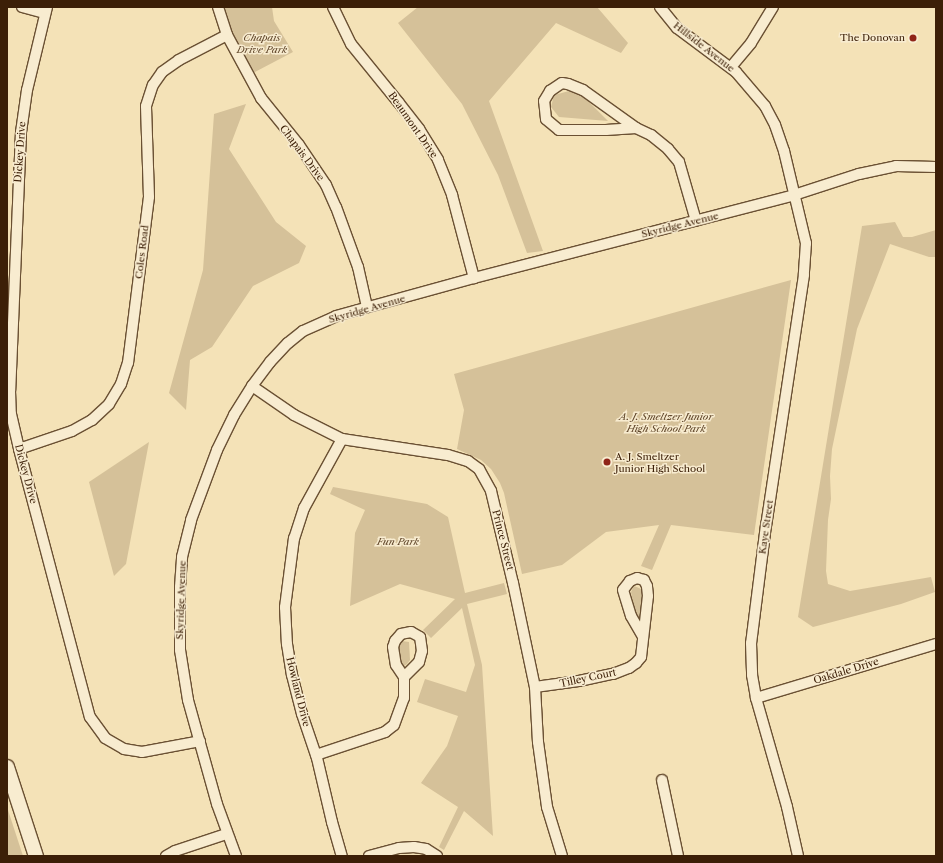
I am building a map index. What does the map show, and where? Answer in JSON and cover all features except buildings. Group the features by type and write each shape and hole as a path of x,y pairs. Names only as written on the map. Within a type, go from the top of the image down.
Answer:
{"main road":[{"path":"7,767 36,856"}],"street":[{"path":"22,7 46,10"},
{"name":"Chapais Drive","path":"218,7 227,35 261,98 299,145 326,185 336,207 358,267 367,307"},
{"name":"Beaumont Drive","path":"333,7 351,44 403,108 438,160 452,195 474,278"},
{"name":"Hillside Avenue","path":"660,7 677,28 731,67 754,90 775,125 784,151 794,195"},
{"path":"731,67 751,43 773,7"},
{"name":"Dickey Drive","path":"46,10 27,90 21,132 10,391 11,414 90,717 105,738 124,750 142,752 200,741"},
{"name":"Coles Road","path":"19,449 72,431 92,420 109,404 121,384 128,362 149,197 146,106 153,85 162,72 180,60 227,35"},
{"path":"636,128 606,130 559,130 546,119 544,101 550,91 562,83 568,84 582,90 636,128 650,135 668,149 679,162 696,222"},
{"name":"Skyridge Avenue","path":"236,856 226,834 188,700 180,650 179,622 182,557 191,520 217,450 234,415 252,386 270,362 288,343 303,331 336,316 367,307 474,278 696,222 794,195 859,174 896,166 936,167"},
{"name":"Kaye Street","path":"794,195 806,243 806,254 754,612 751,643 752,676 756,698 787,807 798,856"},
{"name":"Prince Street","path":"252,386 294,415 342,439 448,455 468,461 479,469 491,492 535,687 538,742 547,807 562,856"},
{"name":"Howland Drive","path":"342,439 322,473 302,514 294,538 284,607 287,644 292,675 302,714 316,755 330,816 342,856"},
{"name":"Tilley Court","path":"535,687 579,681 629,668 641,657 648,596 647,586 644,580 637,578 630,581 623,590 631,616 643,638"},
{"name":"Oakdale Drive","path":"756,698 936,644"},
{"path":"316,755 390,730 396,720 404,698 404,677"},
{"path":"662,780 678,856"},
{"path":"166,856 175,851 226,834"},
{"path":"369,856 399,848 414,846 426,849 437,856"}],"green space":[{"name":"Chapais Drive Park","path":"224,7 272,7 274,21 293,52 253,73 229,26"},
{"path":"418,7 597,7 628,43 621,53 556,23 489,101 543,251 527,253 498,175 462,104 398,23"},
{"path":"573,90 588,101 608,121 559,117 551,107 554,95"},
{"path":"246,104 229,149 276,222 306,246 299,263 253,286 212,347 190,360 186,410 169,393 203,270 214,114"},
{"path":"895,222 903,237 912,237 936,230 936,257 929,257 890,244 857,329 832,449 830,476 831,499 828,520 826,571 828,584 850,591 931,577 935,592 901,604 813,627 798,617 862,226"},
{"name":"A. J. Smeltzer Junior High School Park","path":"791,280 754,535 671,525 652,570 641,566 659,525 606,532 562,565 522,574 504,493 500,483 491,469 481,460 457,449 464,410 454,374"},
{"path":"149,442 126,564 114,576 89,482"},
{"name":"Fun Park","path":"333,487 427,504 448,517 465,593 504,583 507,594 467,604 482,665 493,836 464,811 444,850 439,847 458,807 421,783 447,746 458,716 417,702 425,679 466,692 475,665 462,608 431,638 423,630 455,599 400,584 350,606 355,533 365,510 330,494"},
{"path":"634,586 644,590 642,613 636,620 631,592"},
{"path":"402,641 409,642 410,660 401,668 397,650"},
{"path":"7,807 23,856 7,856"}],"place":[{"name":"The Donovan","path":"913,38"},
{"name":"A. J. Smeltzer Junior High School","path":"607,462"}]}
